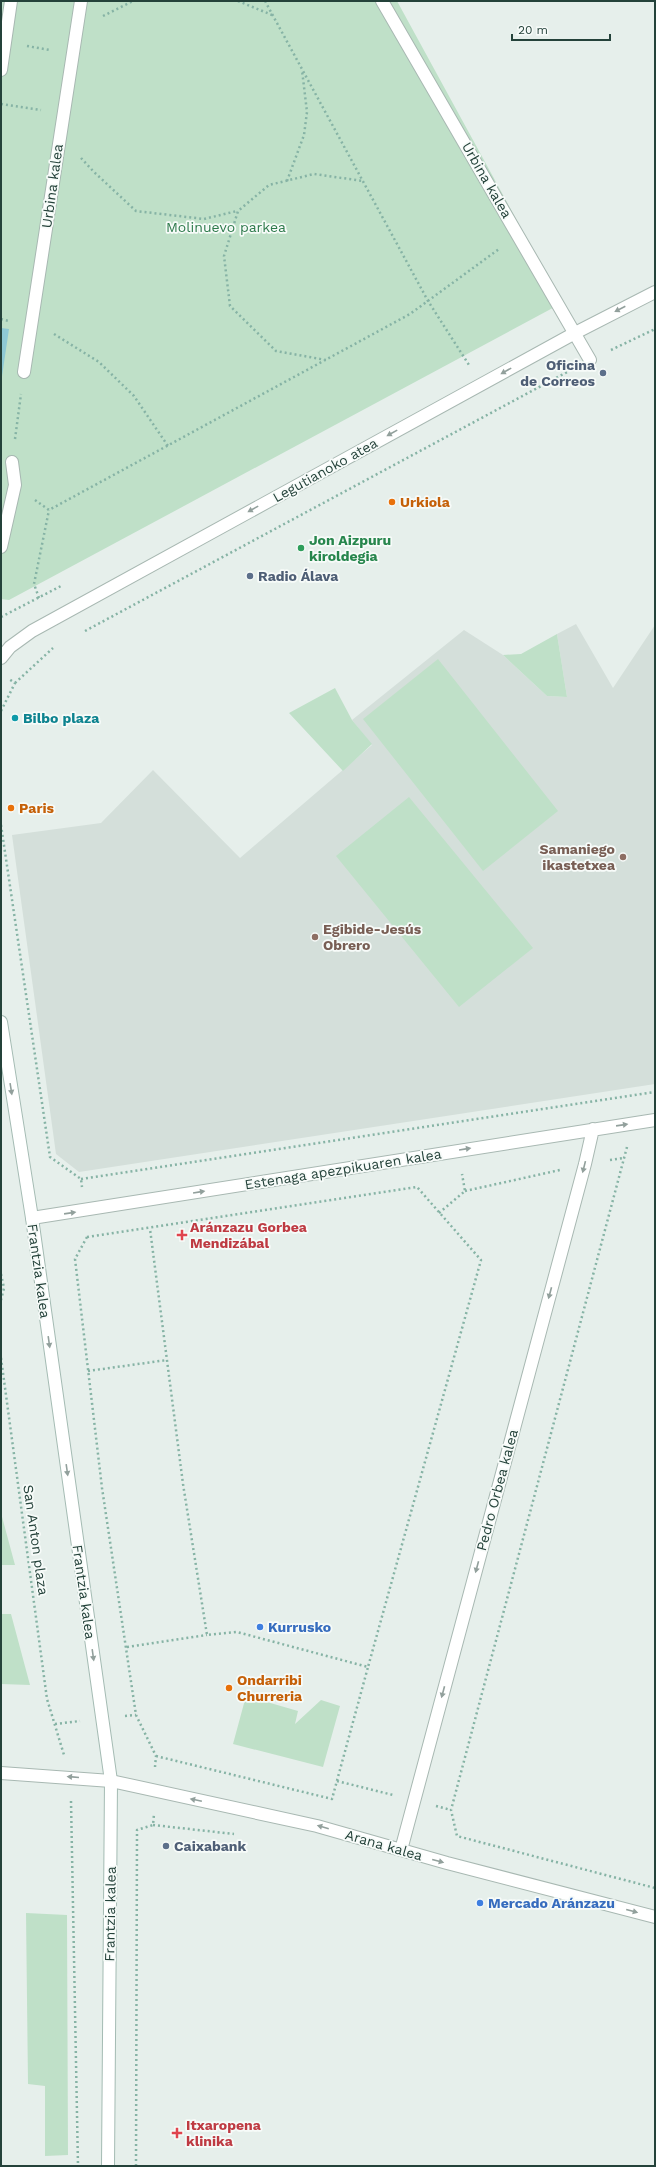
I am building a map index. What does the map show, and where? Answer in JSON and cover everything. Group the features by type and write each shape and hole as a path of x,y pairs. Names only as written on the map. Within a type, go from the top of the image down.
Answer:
{"street":[{"path":"1,70 11,1"},
{"name":"Urbina kalea","path":"24,372 60,132 82,1"},
{"name":"Urbina kalea","path":"382,1 518,235 564,318 575,333 590,360"},
{"name":"Legutianoko atea","path":"1,658 10,647 32,631 575,333 655,292"},
{"path":"1,547 15,485 12,462"},
{"name":"Frantzia kalea","path":"1,1022 32,1218 111,1781 108,2166"},
{"name":"Estenaga apezpikuaren kalea","path":"32,1218 655,1120"},
{"name":"Pedro Orbea kalea","path":"401,1850 585,1164 592,1129"},
{"name":"Arana kalea","path":"1,1773 111,1781 317,1826 401,1850 655,1917"}],"path":[{"path":"238,1 273,15"},
{"path":"265,1 428,301 471,367"},
{"path":"5,43 73,53"},
{"path":"287,181 304,135 307,112 301,67"},
{"path":"1,104 63,114"},
{"path":"60,132 94,172 136,211 204,219 238,211 269,185 314,174 363,182"},
{"path":"238,211 224,256 230,306 276,351 326,360"},
{"path":"49,510 410,314 518,235"},
{"path":"1,319 52,333 99,362 134,396 168,446"},
{"path":"80,634 590,360 655,329"},
{"path":"12,462 24,372"},
{"path":"15,485 49,510"},
{"path":"39,598 34,584 49,510"},
{"path":"1,711 15,683 52,649 59,645"},
{"path":"6,676 15,683"},
{"path":"82,1179 655,1092"},
{"path":"628,1145 451,1810 457,1836 655,1888"},
{"path":"465,1191 585,1164 624,1158"},
{"path":"88,1237 150,1229 417,1187 480,1260 332,1799 156,1756"},
{"path":"150,1229 183,1484 207,1635"},
{"path":"1,1274 4,1288 1,1300"},
{"name":"San Anton plaza","path":"1,1358 47,1699 71,1777 78,2166"},
{"path":"88,1371 167,1360"},
{"path":"127,1647 237,1632 368,1667"}],"shaded area":[{"name":"Egibide-Jesús Obrero","path":"576,624 613,688 655,625 655,1084 79,1172 56,1154 12,835 101,823 153,770 240,858 372,745 352,720 464,630 503,655 547,696 567,697 557,634"}],"green space":[{"name":"Molinuevo parkea","path":"1,1 397,1 562,303 9,600 1,599"},
{"path":"557,634 567,697 547,696 503,655 521,654"},
{"path":"438,659 558,811 483,871 363,719"},
{"path":"335,688 352,720 372,744 343,771 289,713"},
{"path":"409,797 533,948 459,1007 336,856"},
{"path":"1,1513 15,1565 1,1565"},
{"path":"1,1614 11,1614 30,1685 1,1684"},
{"path":"246,1696 298,1711 295,1724 321,1700 340,1706 323,1767 233,1744"},
{"path":"26,1913 67,1915 68,2155 45,2156 45,2086 28,2084"}],"water":[{"path":"1,328 9,329 1,383"}],"place":[{"name":"Oficina de Correos","path":"603,373"},
{"name":"Urkiola","path":"392,502"},
{"name":"Jon Aizpuru kiroldegia","path":"301,548"},
{"name":"Radio Álava","path":"250,576"},
{"name":"Bilbo plaza","path":"15,718"},
{"name":"Paris","path":"11,808"},
{"name":"Samaniego ikastetxea","path":"623,857"},
{"name":"Egibide-Jesús Obrero","path":"315,937"},
{"name":"Aránzazu Gorbea Mendizábal","path":"182,1235"},
{"name":"Kurrusko","path":"260,1627"},
{"name":"Ondarribi Churreria","path":"229,1688"},
{"name":"Caixabank","path":"166,1846"},
{"name":"Mercado Aránzazu","path":"480,1903"},
{"name":"Itxaropena klinika","path":"177,2133"}]}
